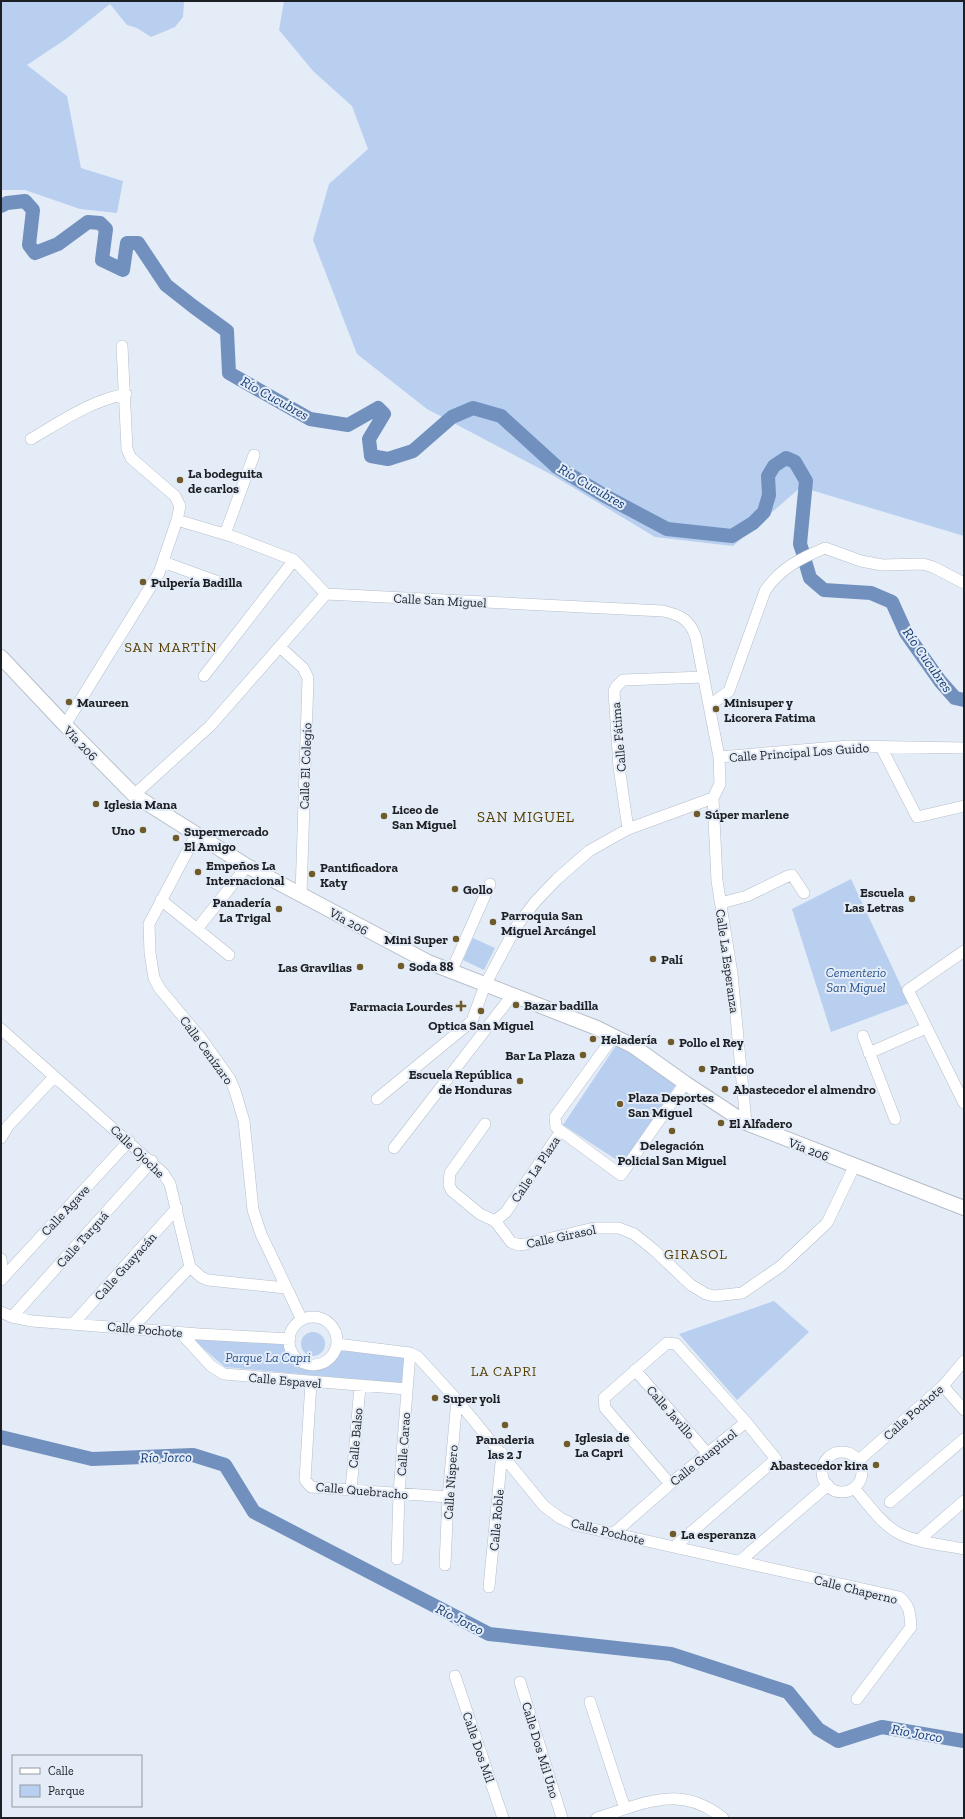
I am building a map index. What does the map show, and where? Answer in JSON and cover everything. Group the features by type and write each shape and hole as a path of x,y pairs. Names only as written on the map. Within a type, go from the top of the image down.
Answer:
{"main road":[{"name":"Vía 206","path":"1,657 64,726 134,795 247,866 390,944 451,972 513,994 614,1036 633,1046 684,1083 746,1123 854,1167 964,1208"}],"street":[{"path":"64,726 159,573 177,520 180,506 175,496 131,458 127,449 126,394 122,346"},
{"path":"31,440 78,410 110,397 126,394"},
{"path":"225,534 254,456"},
{"path":"134,795 210,726 281,648 326,594 294,560 225,534 177,520"},
{"path":"709,706 729,691 765,591 773,578 799,559 825,548 861,561 882,565 923,564 933,567 964,583"},
{"path":"204,676 294,560"},
{"path":"163,562 224,584"},
{"name":"Calle San Miguel","path":"326,594 662,610 679,615 687,620 693,628 704,676 719,757"},
{"name":"Calle El Colegio","path":"281,648 303,668 308,678 301,895"},
{"name":"Calle Fátima","path":"628,829 619,767 614,691 616,687 624,680 704,676"},
{"name":"Calle Principal Los Guido","path":"713,798 720,784 719,757 849,746 964,748"},
{"path":"881,747 917,817 964,806"},
{"path":"377,1099 472,1021 485,985 516,927 535,902 557,879 589,851 628,829 713,798"},
{"name":"Calle La Esperanza","path":"713,798 717,881 732,974 746,1123"},
{"name":"Calle Cenízaro","path":"196,835 149,924 150,953 154,978 160,989 200,1037 230,1079 244,1121 253,1210 261,1234 302,1320"},
{"path":"197,929 247,866"},
{"path":"721,903 747,896 792,875 796,878 804,893"},
{"path":"451,972 490,884"},
{"path":"161,900 229,955"},
{"path":"964,951 908,990 926,1028 962,1089 964,1103"},
{"path":"394,1148 513,994"},
{"path":"869,1053 926,1028"},
{"name":"Calle Ojoche","path":"1,1029 54,1077 130,1141 163,1173 170,1184 190,1267"},
{"name":"Calle La Plaza","path":"494,1221 506,1212 561,1131 556,1127 555,1117 614,1036"},
{"path":"863,1036 895,1119"},
{"path":"1,1138 8,1126 54,1077"},
{"path":"561,1131 621,1175 684,1083"},
{"name":"Calle Girasol","path":"485,1124 450,1172 448,1178 452,1191 480,1214 494,1221 511,1242 519,1245 594,1228 619,1228 634,1234 654,1250 691,1285 706,1294 714,1296 742,1293 781,1266 827,1223 854,1167"},
{"name":"Calle Agave","path":"2,1279 130,1141"},
{"name":"Calle Targuá","path":"12,1317 152,1161"},
{"name":"Calle Guayacán","path":"73,1324 176,1208"},
{"path":"1,1259 2,1279"},
{"path":"132,1328 190,1267 201,1277 208,1280 286,1288"},
{"name":"Calle Pochote","path":"1,1312 12,1317 32,1321 290,1339"},
{"path":"314,1318 326,1321 332,1326 336,1333 337,1344 332,1356 327,1361 312,1365 304,1364 293,1354 290,1339 296,1325 302,1320 314,1318"},
{"name":"Calle Espavel","path":"180,1332 211,1366 224,1374 407,1389"},
{"path":"670,1484 605,1408 604,1398 667,1343 676,1344 746,1422"},
{"name":"Calle Pochote","path":"337,1344 410,1353 424,1362 502,1453 544,1506 560,1518 575,1525 740,1561"},
{"name":"Calle Carao","path":"397,1559 399,1493 410,1353"},
{"name":"Calle Pochote","path":"859,1460 943,1386 962,1367"},
{"name":"Calle Javillo","path":"635,1370 707,1453"},
{"name":"Calle Quebracho","path":"310,1382 305,1480 311,1487 448,1497"},
{"name":"Calle Balso","path":"351,1490 360,1386"},
{"path":"943,1386 964,1410"},
{"name":"Calle Níspero","path":"445,1565 448,1497 457,1400"},
{"name":"Calle Guapinol","path":"614,1534 670,1484 746,1422 776,1459 674,1547"},
{"path":"890,1502 964,1439"},
{"path":"842,1452 854,1456 859,1460 862,1472 858,1484 854,1488 848,1491 837,1491 828,1485 824,1480 823,1467 830,1456 842,1452"},
{"name":"Calle Roble","path":"489,1587 502,1453"},
{"path":"740,1561 828,1485"},
{"path":"854,1488 888,1526 901,1534 919,1540 964,1549"},
{"path":"919,1540 964,1501"},
{"name":"Calle Chaperno","path":"740,1561 899,1597 906,1602 909,1609 911,1627 857,1699"},
{"name":"Calle Dos Mil","path":"455,1676 503,1818"},
{"name":"Calle Dos Mil Uno","path":"520,1682 562,1818"},
{"path":"590,1702 625,1809"},
{"path":"597,1818 666,1798 684,1799 703,1806 723,1818"}],"green space":[{"path":"1,1 184,1 183,17 175,27 151,37 137,28 127,25 110,4 66,39 27,65 67,96 81,168 123,181 117,213 80,209 25,190 1,190"},
{"path":"284,1 964,1 964,536 801,487 733,546 655,537 554,476 427,409 357,354 313,240 329,184 368,149 352,106 313,71 279,30"},
{"name":"Cementerio San Miguel","path":"851,879 909,1003 831,1032 792,909"},
{"path":"473,938 495,948 484,970 463,960"},
{"name":"Plaza Deportes San Miguel","path":"617,1044 677,1083 623,1164 563,1125"},
{"path":"774,1301 809,1332 737,1400 679,1334"},
{"path":"313,1332 318,1333 324,1339 324,1349 318,1355 313,1356 308,1355 302,1349 301,1344 302,1339 308,1333"},
{"name":"Parque La Capri","path":"191,1338 286,1344 290,1354 296,1362 303,1367 310,1369 318,1369 326,1366 340,1350 407,1358 405,1384 225,1367"}],"waterway":[{"name":"Río Cucubres","path":"1,206 7,203 25,201 33,210 29,245 35,253 58,244 88,222 100,223 106,229 102,260 123,270 127,243 138,243 166,285 227,331 229,373 310,419 348,425 378,408 384,414 369,439 371,456 388,459 413,451 452,417 473,408 501,416 557,467 605,496 667,529 732,536 753,523 764,512 769,495 768,476 774,466 786,458 795,462 806,481 800,544 803,553"},
{"name":"Río Cucubres","path":"805,561 810,578 824,590 871,593 892,602 906,633 940,681 955,698 964,700"},
{"name":"Río Jorco","path":"1,1437 92,1459 193,1455 225,1465 254,1512 489,1634 671,1654 788,1692 818,1729 838,1741 882,1727 964,1741"}],"place":[{"name":"La bodeguita de carlos","path":"180,480"},
{"name":"Pulpería Badilla","path":"143,582"},
{"name":"Maureen","path":"69,702"},
{"name":"Minisuper y Licorera Fatima","path":"716,709"},
{"name":"Iglesia Mana","path":"96,804"},
{"name":"Súper marlene","path":"697,814"},
{"name":"Liceo de San Miguel","path":"384,816"},
{"name":"Uno","path":"143,830"},
{"name":"Supermercado El Amigo","path":"176,838"},
{"name":"Empeños La Internacional","path":"198,872"},
{"name":"Pantificadora Katy","path":"312,874"},
{"name":"Gollo","path":"455,889"},
{"name":"Escuela Las Letras","path":"912,899"},
{"name":"Panadería La Trigal","path":"279,909"},
{"name":"Parroquia San Miguel Arcángel","path":"493,922"},
{"name":"Mini Super","path":"456,939"},
{"name":"Palí","path":"653,959"},
{"name":"Soda 88","path":"401,966"},
{"name":"Las Gravilias","path":"360,967"},
{"name":"Bazar badilla","path":"516,1005"},
{"name":"Farmacia Lourdes","path":"461,1006"},
{"name":"Optica San Miguel","path":"481,1011"},
{"name":"Heladería","path":"593,1039"},
{"name":"Pollo el Rey","path":"671,1042"},
{"name":"Bar La Plaza","path":"583,1055"},
{"name":"Pantico","path":"702,1069"},
{"name":"Escuela República de Honduras","path":"520,1081"},
{"name":"Abastecedor el almendro","path":"725,1089"},
{"name":"Plaza Deportes San Miguel","path":"620,1104"},
{"name":"El Alfadero","path":"721,1123"},
{"name":"Delegación Policial San Miguel","path":"672,1131"},
{"name":"Super yoli","path":"435,1398"},
{"name":"Panaderia las 2 J","path":"505,1425"},
{"name":"Iglesia de La Capri","path":"567,1444"},
{"name":"Abastecedor kira","path":"876,1465"},
{"name":"La esperanza","path":"673,1534"}],"district":[{"name":"SAN MARTÍN","path":"171,647"},
{"name":"SAN MIGUEL","path":"526,817"},
{"name":"GIRASOL","path":"696,1254"},
{"name":"LA CAPRI","path":"504,1371"}]}
